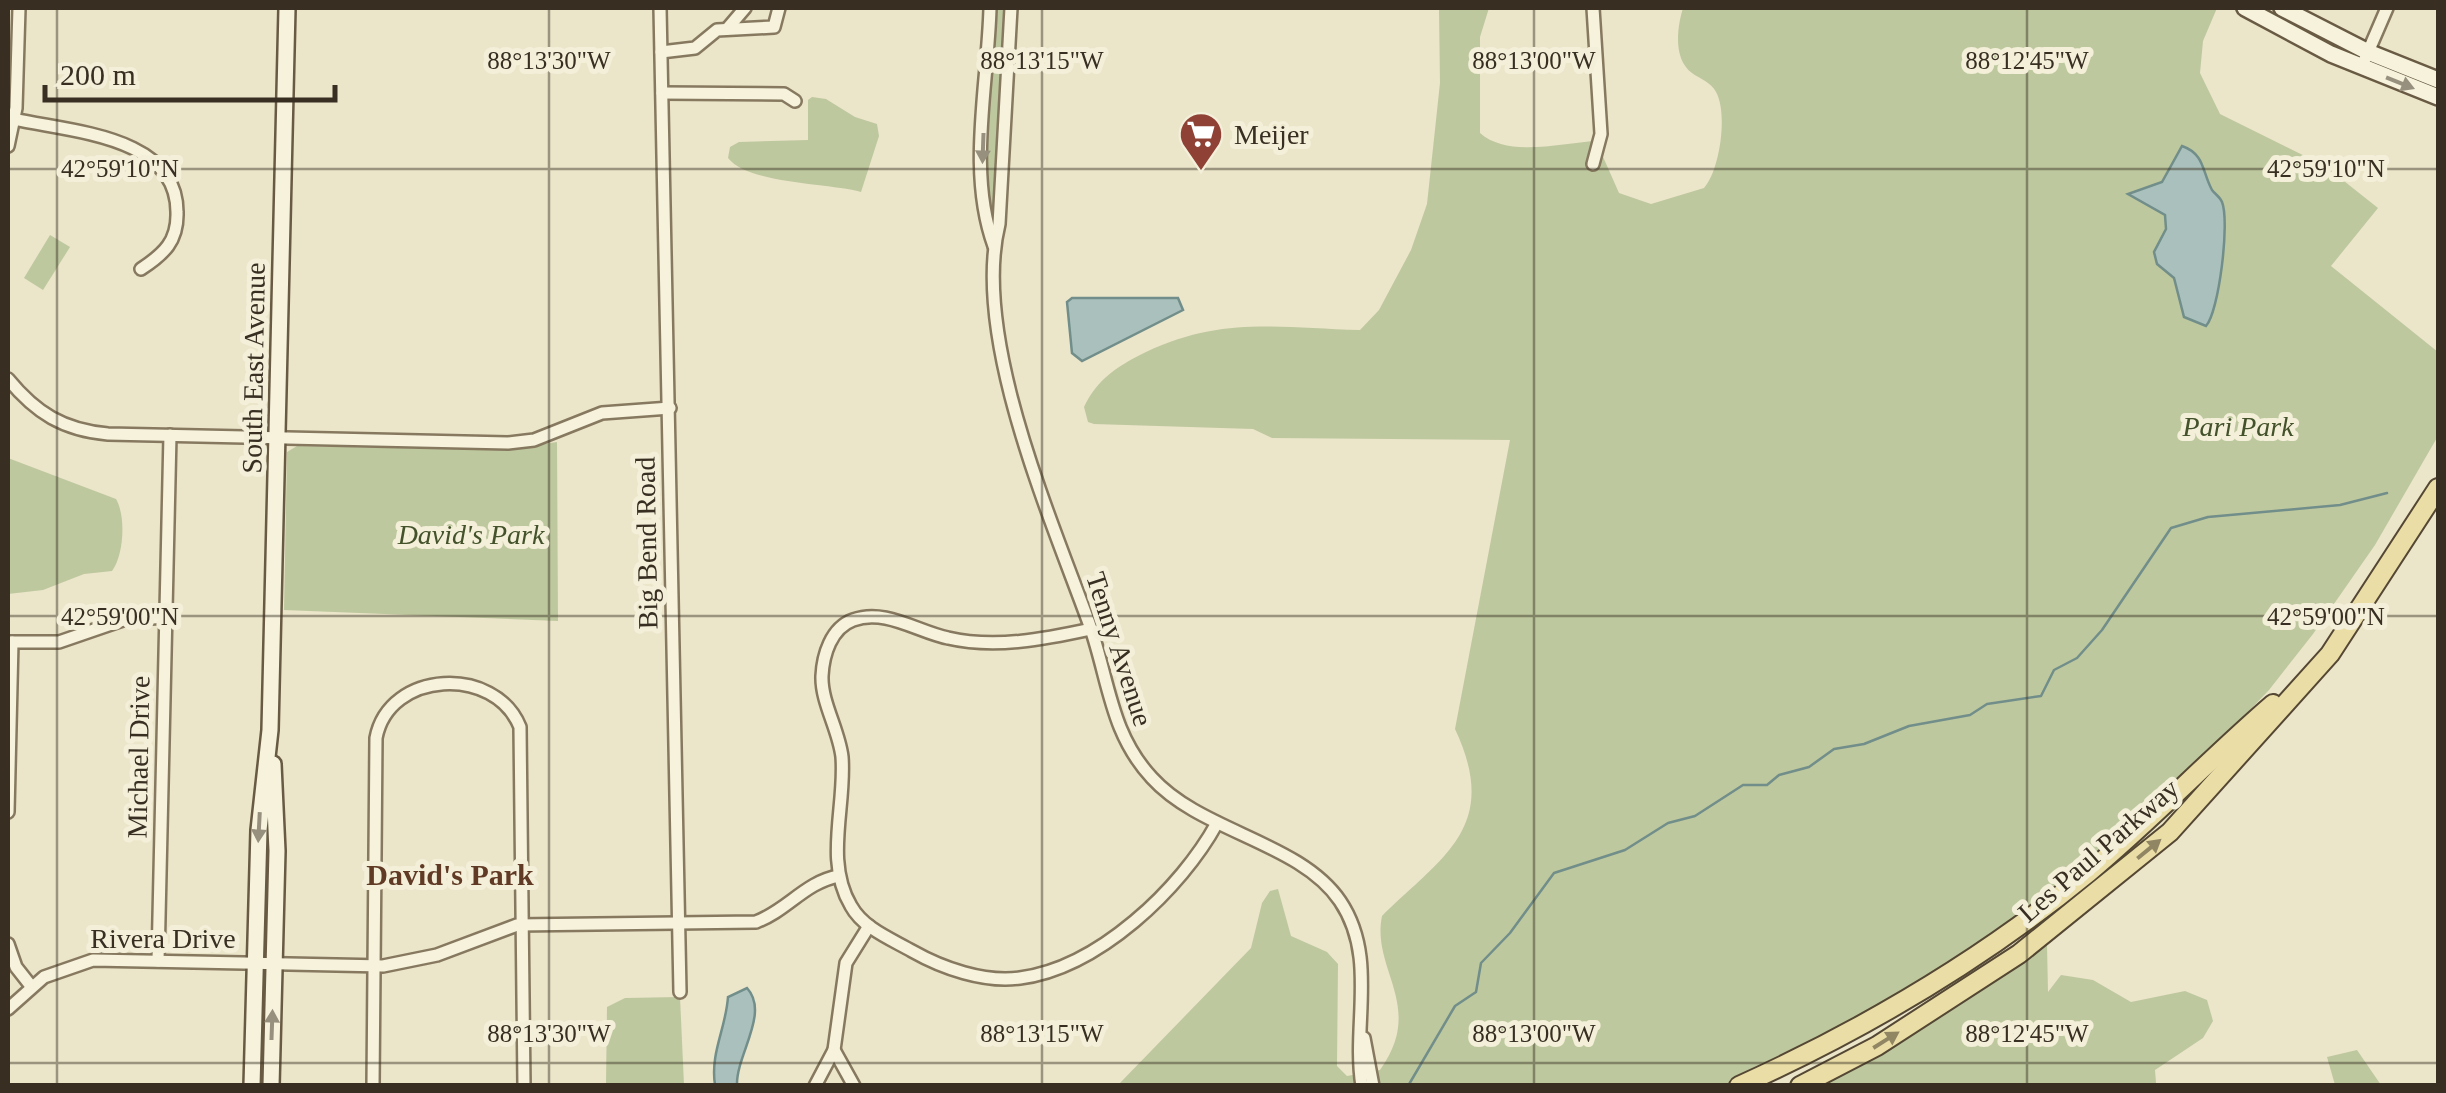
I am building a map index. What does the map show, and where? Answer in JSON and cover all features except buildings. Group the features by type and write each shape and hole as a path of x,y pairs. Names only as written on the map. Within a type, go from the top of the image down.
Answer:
{"main road":[{"name":"South East Avenue","path":"271,1086 276,834 270,730 287,8"},
{"path":"2245,8 2365,60 2438,97"},
{"path":"2282,8 2365,60 2400,66 2438,80"},
{"name":"Les Paul Parkway","path":"1800,1086 1877,1046 2018,954 2170,832 2330,654 2438,488"},
{"name":"Les Paul Parkway","path":"1739,1086 1898,1006 1984,951 2089,872 2330,654"},
{"name":"South East Avenue","path":"252,1086 259,830 270,730"}],"street":[{"path":"8,146 14,119 19,8"},
{"name":"Big Bend Road","path":"660,8 680,992"},
{"path":"727,28 745,8"},
{"path":"661,52 695,48 713,32 727,28 770,29 779,20 779,8"},
{"name":"Tenny Avenue","path":"990,8 982,194 994,246 996,309 1007,376 1064,560 1091,629 1112,714 1127,748 1178,804 1299,865 1340,900 1362,950 1358,1061 1362,1086"},
{"name":"Tenny Avenue","path":"994,246 1000,224 1011,8"},
{"path":"1593,164 1601,134 1594,8"},
{"path":"2365,60 2387,8"},
{"path":"662,93 777,93 795,101"},
{"path":"984,101 1005,101"},
{"path":"14,119 126,145 160,166 176,197 177,225 171,244 142,268"},
{"path":"8,379 42,415 69,428 170,435 528,442 602,413 670,408"},
{"name":"Michael Drive","path":"158,960 170,435"},
{"path":"8,812 10,642 59,642 124,620 166,617"},
{"path":"1091,629 1030,642 950,639 886,618 852,620 828,642 821,679 842,758 840,876 851,908 868,926 943,968 1018,979 1060,968 1150,908 1189,870 1217,823"},
{"path":"374,1086 376,738 390,704 422,686 456,684 483,690 500,699 517,719 523,758 524,1086"},
{"name":"Rivera Drive","path":"8,1009 31,986 55,970 93,960 374,966 424,959 523,925 756,922 775,914 817,880 840,876"},
{"path":"815,1086 834,1050 846,963 868,926"},
{"path":"8,944 31,986"},
{"name":"Tenny Avenue","path":"1360,1019 1373,1086"},
{"path":"834,1050 854,1086"}],"green space":[{"path":"990,8 1011,8 1003,226 985,222"},
{"name":"Pari Park","path":"1439,8 1489,8 1480,37 1480,133 1492,141 1520,147 1596,141 1619,193 1651,204 1704,188 1710,180 1720,141 1721,113 1716,92 1686,67 1679,52 1683,8 2217,8 2203,41 2200,73 2220,114 2325,166 2378,208 2331,266 2438,352 2438,436 2375,545 2313,634 2269,690 2152,812 1972,956 1732,1086 1118,1085 1251,948 1262,903 1270,891 1278,889 1291,936 1327,952 1338,964 1337,1066 1347,1076 1380,1070 1393,1047 1398,1027 1398,1007 1381,935 1382,916 1444,856 1459,837 1468,815 1472,791 1468,763 1455,729 1510,440 1272,438 1253,429 1094,424 1088,422 1084,407 1095,388 1118,368 1174,341 1200,333 1251,327 1360,330 1379,310 1411,250 1427,204 1440,83"},
{"path":"826,99 855,117 877,124 879,136 861,192 770,178 738,167 728,158 730,147 739,142 808,140 808,100"},
{"path":"50,235 70,247 43,290 24,278"},
{"name":"David's Park","path":"557,442 558,621 284,610 287,452 297,446 503,450"},
{"path":"8,458 116,499 122,535 112,571 84,574 43,590 8,594"},
{"path":"2047,945 2048,992 2061,975 2093,980 2131,1002 2185,991 2207,1000 2213,1021 2203,1038 2155,1070 2156,1083 2161,1085 1815,1086 1907,1035"},
{"path":"680,997 684,1085 606,1085 607,1007 625,998"},
{"path":"2357,1050 2381,1085 2335,1085 2327,1057"}],"water":[{"path":"2182,146 2199,159 2224,212 2219,286 2206,326 2184,317 2174,278 2157,264 2154,252 2166,229 2165,215 2128,194 2162,182"},
{"path":"1072,298 1178,298 1183,310 1082,361 1072,353 1067,302"},
{"path":"747,988 753,998 754,1022 737,1085 715,1085 715,1062 728,997"}],"waterway":[{"path":"1408,1086 1455,1006 1476,992 1481,963 1510,933 1554,873 1625,850 1668,823 1695,816 1743,785 1767,785 1779,775 1809,767 1834,749 1864,744 1909,726 1970,715 1987,704 2041,696 2054,670 2077,658 2102,630 2171,528 2208,517 2340,505 2387,493"}],"place":[{"name":"Meijer","path":"1201,172"}],"district":[{"name":"David's Park","path":"450,875"}]}
